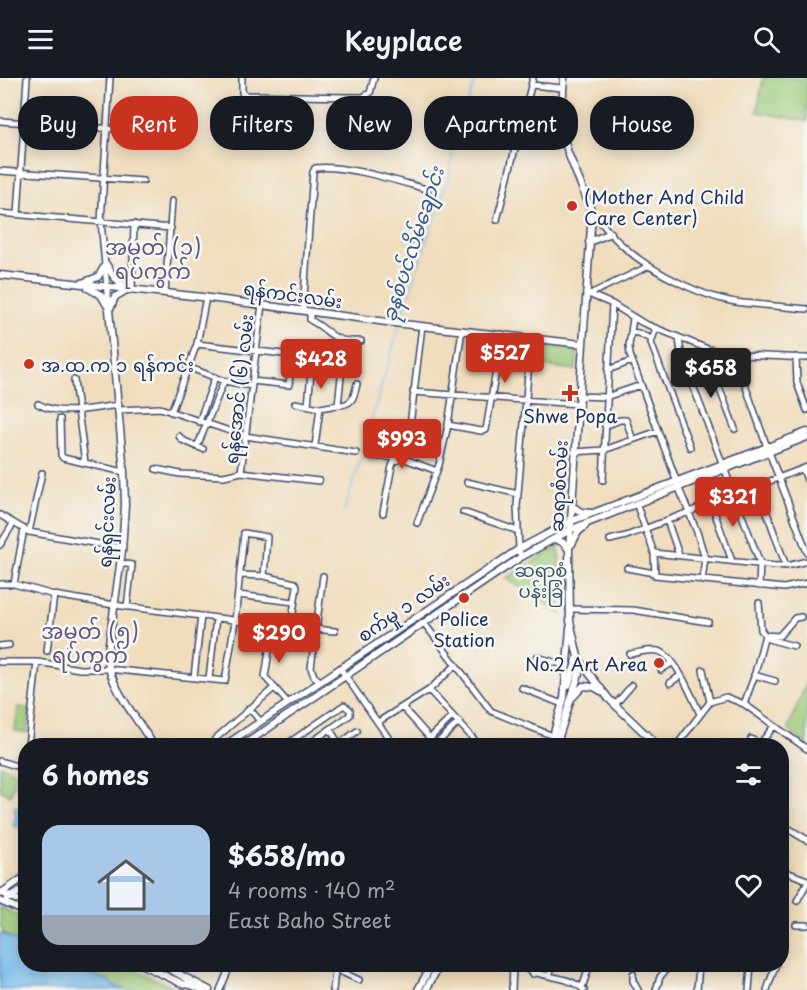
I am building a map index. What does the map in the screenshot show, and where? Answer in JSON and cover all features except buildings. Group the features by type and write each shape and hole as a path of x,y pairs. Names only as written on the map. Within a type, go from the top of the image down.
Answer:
{"main road":[{"path":"564,78 561,122 565,144 592,212"},
{"name":"ဆရာစံလမ်း","path":"592,212 588,294 574,452 572,529 569,550 570,621 578,657 582,664 604,693 650,738"},
{"path":"590,242 610,233"},
{"path":"79,284 98,277 106,264 114,277 130,290 115,297 110,310"},
{"name":"ရန်ကင်းလမ်း","path":"0,275 206,297 397,323 582,344"},
{"path":"79,284 101,295 110,310"},
{"name":"ရန်ရှင်းလမ်း","path":"107,288 124,472 122,548 108,648 108,669"},
{"path":"768,450 807,432"},
{"path":"521,557 597,516 807,437"},
{"path":"516,550 572,522 636,503 677,484"},
{"path":"552,531 567,518 572,506 581,512 597,516"},
{"path":"555,539 564,543 569,550 578,532 597,516"},
{"name":"စက်မှု ၁ လမ်း","path":"236,738 516,550"},
{"name":"စက်မှု ၁ လမ်း","path":"255,738 521,557"},
{"path":"565,702 570,621"},
{"path":"407,623 412,631"},
{"path":"373,645 379,653"},
{"path":"557,738 578,657"},
{"path":"565,702 582,664"},
{"path":"108,669 114,683 149,738"},
{"path":"565,702 583,686 594,687 604,693"},
{"path":"291,701 299,707"},
{"path":"253,726 259,734"},
{"path":"553,736 558,729"},
{"path":"789,829 807,840"},
{"path":"0,893 18,881"},
{"path":"0,893 18,900"},
{"path":"2,902 18,893"},
{"path":"2,902 18,909"},
{"path":"157,972 196,990"},
{"path":"177,972 218,990"},
{"path":"418,990 431,973"},
{"path":"426,990 431,973"},
{"path":"187,977 209,990"},
{"path":"183,984 203,990"}],"street":[{"path":"26,96 27,78"},
{"path":"107,288 101,221 110,78"},
{"path":"234,78 242,78 242,93 247,95 348,97 363,97 370,93 374,78"},
{"path":"497,220 533,78"},
{"path":"531,86 562,88"},
{"path":"0,121 18,122"},
{"path":"98,128 110,129"},
{"path":"18,214 22,150"},
{"path":"361,341 332,337 310,320 306,311 315,168 343,169 426,189 430,196 397,323"},
{"path":"0,171 143,181"},
{"path":"165,293 172,201"},
{"path":"592,212 622,246 649,266 683,284 710,295 741,303 807,309"},
{"path":"0,213 171,228"},
{"path":"130,290 134,224"},
{"path":"588,294 649,266"},
{"path":"588,294 612,304 633,318 708,349 744,355 807,358"},
{"path":"171,412 197,344 206,297"},
{"name":"ရန်အောင် (၆) လမ်း","path":"262,304 241,472 319,481"},
{"path":"603,480 612,304"},
{"path":"633,318 628,346 705,558 702,580"},
{"path":"383,513 392,466 394,462 402,458 407,450 422,326"},
{"path":"656,328 651,343 690,447"},
{"path":"417,523 437,471 448,425 462,330"},
{"path":"631,332 651,339"},
{"path":"448,425 486,430 502,334"},
{"path":"521,557 516,550 518,494 531,338"},
{"path":"679,338 681,354 760,563 759,586"},
{"path":"197,344 339,364 342,367 338,405"},
{"path":"744,355 743,379 807,552"},
{"path":"188,367 224,381 289,385 292,356"},
{"path":"796,357 797,383 807,411"},
{"path":"608,370 632,361"},
{"path":"712,369 735,429"},
{"path":"308,405 311,373"},
{"path":"199,422 215,377"},
{"path":"74,380 85,463"},
{"path":"179,436 182,440 200,448 206,424 224,381"},
{"path":"295,403 320,408 351,402 357,384"},
{"path":"578,396 606,397 641,385"},
{"path":"413,392 578,404"},
{"path":"38,404 49,410 61,412 79,409 160,408 245,436 356,453"},
{"path":"315,446 320,408"},
{"path":"60,419 62,457 124,472"},
{"path":"605,426 626,420 633,440"},
{"path":"574,452 604,450 658,431"},
{"path":"369,456 402,458 437,471"},
{"path":"610,540 805,468 807,480"},
{"path":"156,469 180,474 224,476 241,472"},
{"path":"14,584 42,473"},
{"path":"467,482 518,494"},
{"path":"757,486 786,566"},
{"path":"636,503 654,553 654,574"},
{"path":"711,503 732,561"},
{"path":"463,512 518,531"},
{"path":"0,515 26,530 122,548"},
{"path":"667,520 679,555"},
{"path":"0,545 12,524"},
{"path":"0,662 37,662 80,669 108,669 226,680 245,533 267,537 264,576"},
{"path":"654,553 786,566 807,561"},
{"path":"120,563 132,565 127,607"},
{"path":"627,568 654,574 789,589 807,583"},
{"path":"240,575 264,576 295,583 297,586 291,627"},
{"path":"320,681 311,668 323,576"},
{"path":"0,584 14,584 54,595 127,607 335,631"},
{"path":"46,651 54,595"},
{"path":"238,595 294,602"},
{"path":"744,704 764,636 761,630 759,603"},
{"path":"569,609 633,610 708,622"},
{"path":"194,677 201,616"},
{"path":"764,636 779,636 795,618 801,617"},
{"path":"209,679 216,618"},
{"path":"424,623 491,711 553,736"},
{"path":"273,625 265,677 273,688 291,701"},
{"path":"764,636 794,646"},
{"path":"0,646 9,645"},
{"path":"630,654 661,651 681,675 699,714"},
{"path":"537,657 568,664"},
{"path":"29,738 37,662"},
{"path":"661,670 672,663"},
{"path":"378,722 429,690 456,664"},
{"path":"340,668 389,738"},
{"path":"703,670 710,702"},
{"path":"670,683 681,675"},
{"path":"754,675 775,681"},
{"path":"615,705 632,685"},
{"path":"216,738 273,688"},
{"path":"522,688 565,702"},
{"path":"429,690 473,738"},
{"path":"682,738 710,702 726,697 744,704 807,749"},
{"path":"296,738 344,705 350,710 350,715 317,738"},
{"path":"249,708 260,721"},
{"path":"403,708 430,738 453,716"},
{"path":"443,738 459,722"},
{"path":"765,738 774,726"},
{"path":"330,729 334,738"},
{"path":"348,738 357,731"},
{"path":"0,761 18,766"},
{"path":"789,873 807,882 797,901"},
{"path":"796,925 807,925"},
{"path":"218,990 227,972"},
{"path":"333,990 336,972"},
{"path":"341,972 359,980"},
{"path":"512,990 514,972"},
{"path":"529,972 573,982 583,989 588,972"},
{"path":"549,976 550,972"},
{"path":"656,990 664,972"},
{"path":"697,990 698,972"},
{"path":"749,990 750,972"},
{"path":"767,990 773,972"},
{"path":"633,974 633,981 638,990"}],"green space":[{"path":"763,78 807,78 807,121 757,112"},
{"path":"535,345 575,350 576,370 533,365"},
{"name":"ဆရာစံ ပန်းခြံ","path":"559,546 561,614 506,578"},
{"path":"807,681 807,746 788,729"},
{"path":"18,707 30,709 27,733 15,731"},
{"path":"0,765 18,774 18,776 10,795 0,790"},
{"path":"0,907 18,916 18,941 3,932 0,923"},
{"path":"84,972 140,972 180,990 125,990 108,980"}],"water":[{"path":"18,806 18,828 13,825 16,816 14,808"},
{"path":"0,933 18,941 18,972 85,972 108,980 125,990 0,990"}],"waterway":[{"name":"ခုနစ်ပင်လိမ်ချောင်း","path":"401,322 414,277 450,174 453,149 476,78"},
{"name":"ခုနစ်ပင်လိမ်ချောင်း","path":"362,452 399,327"},
{"name":"ခုနစ်ပင်လိမ်ချောင်း","path":"344,512 361,457"}],"place":[{"name":"(Mother And Child Care Center)","path":"572,206"},
{"name":"အ.ထ.က ၁ ရန်ကင်း","path":"29,364"},
{"name":"Shwe Popa","path":"570,393"},
{"name":"Police Station","path":"464,598"},
{"name":"No.2 Art Area","path":"659,663"}],"district":[{"name":"အမှတ် (၁) ရပ်ကွက်","path":"153,258"},
{"name":"အမှတ် (၅) ရပ်ကွက်","path":"90,642"}]}
